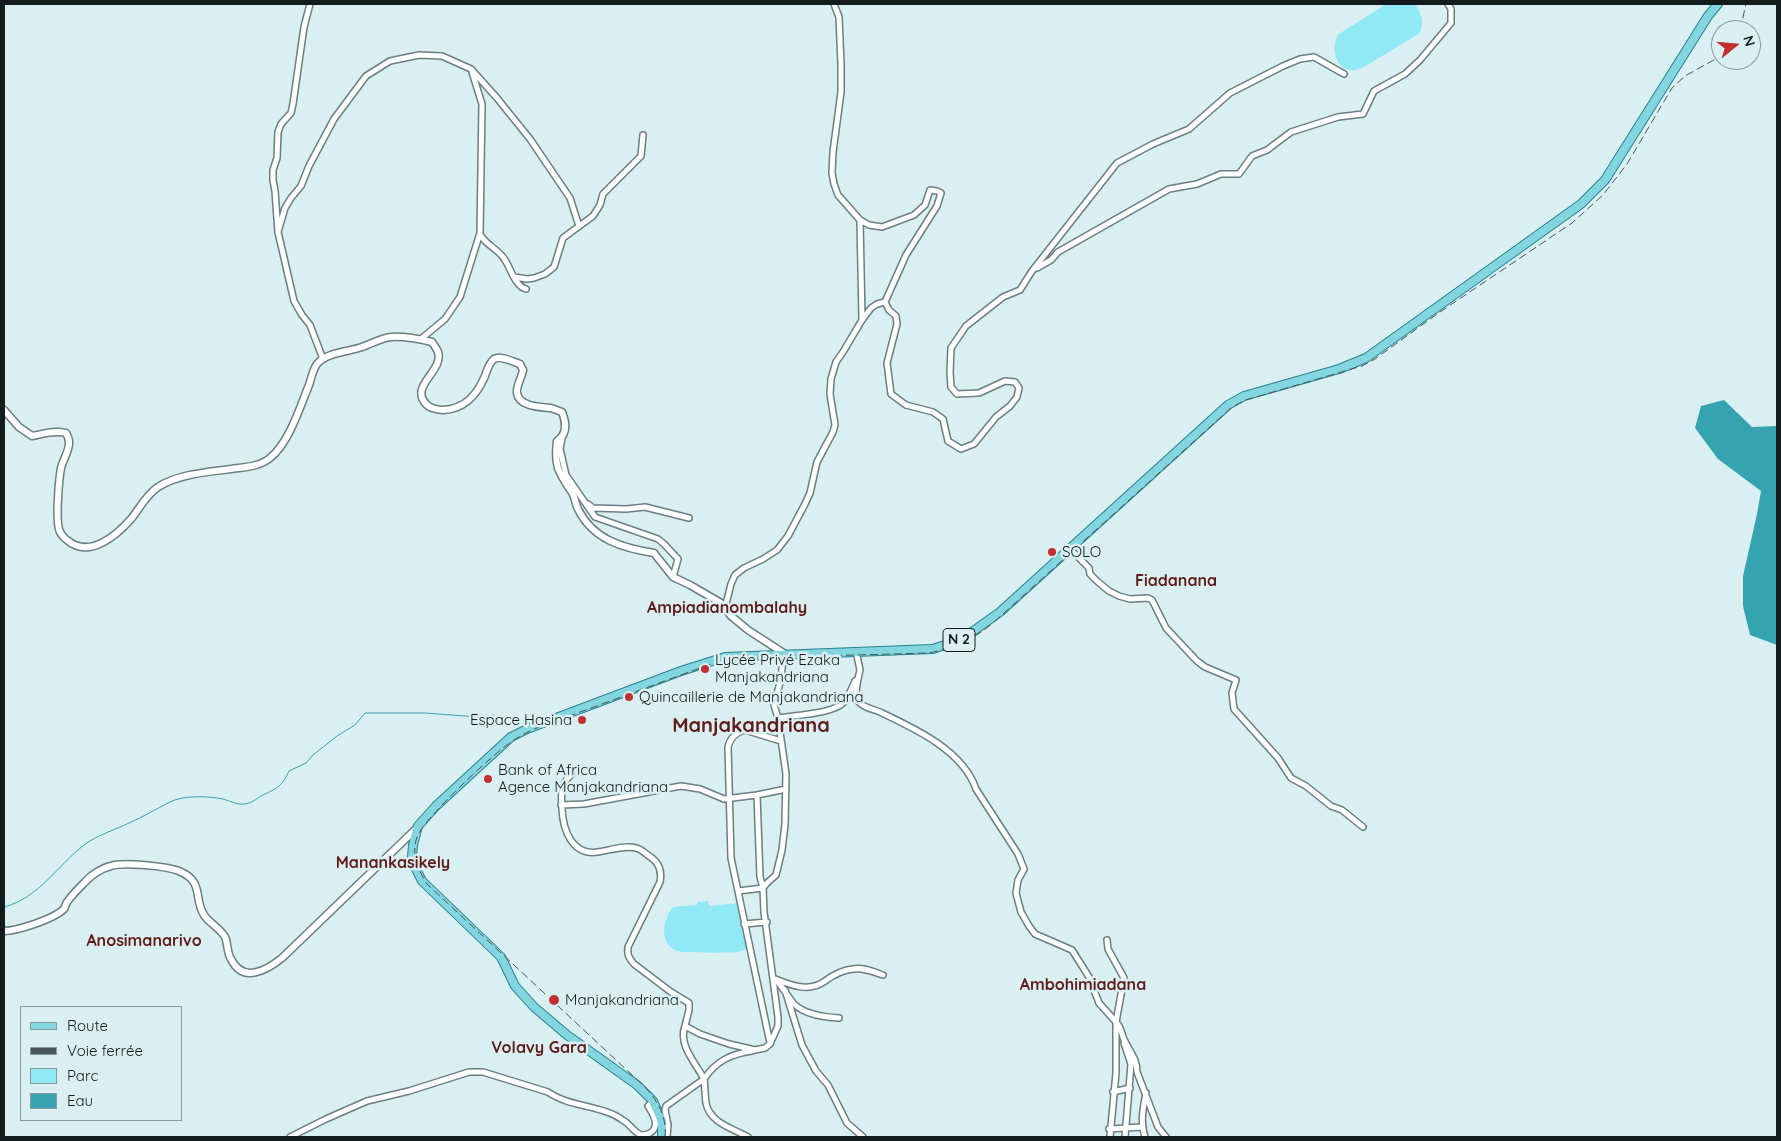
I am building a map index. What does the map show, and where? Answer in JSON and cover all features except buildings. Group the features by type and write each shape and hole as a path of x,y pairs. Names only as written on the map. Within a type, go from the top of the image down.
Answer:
{"main road":[{"name":"N 2","path":"662,1137 662,1121 653,1101 637,1085 567,1035 534,1007 515,986 501,957 422,881 412,857 413,845 418,826 436,806 511,737 527,729 681,671 725,657 933,649 962,639 1000,612 1228,405 1244,396 1339,369 1366,358 1581,204 1605,180 1708,16 1718,4"}],"street":[{"path":"310,4 304,27 291,113 278,132 278,158 273,170 272,180 276,191 278,232 294,301 310,325 323,359"},
{"path":"834,4 839,17 841,64 841,92 833,152 834,184 838,195 860,220 877,228 888,226 919,211 925,205 930,190 937,190 941,193 937,206 906,255 885,302"},
{"path":"1032,271 1051,260 1058,252 1169,189 1197,184 1221,174 1239,174 1252,156 1267,150 1291,132 1338,117 1363,114 1374,91 1405,74 1435,44 1451,23 1451,9 1448,4"},
{"path":"278,232 285,208 301,186 309,166 334,119 366,76 390,61 419,55 442,56 471,69 497,98 535,147 570,198 579,226"},
{"path":"885,302 889,310 896,316 897,324 887,363 891,394 906,405 933,412 943,418 948,441 961,449 974,444 996,417 1010,406 1017,397 1019,388 1015,382 1005,381 979,393 956,394 951,387 951,348 966,326 1003,297 1020,290 1032,271 1118,163 1153,144 1189,129 1230,93 1300,58 1314,57 1344,74"},
{"path":"421,339 446,319 460,297 480,233 482,104 471,69"},
{"path":"514,277 527,279 545,274 554,267 563,238 593,216 600,205 603,194 641,156 643,134"},
{"path":"860,220 862,320"},
{"path":"480,233 482,238 504,258 520,286 526,289"},
{"path":"725,608 731,584 736,575 744,568 777,550 788,536 806,504 817,462 835,425 830,394 831,380 836,362 871,308 885,302"},
{"path":"4,410 19,427 32,436 62,432 66,433 70,438 70,446 61,468 59,486 58,518 60,531 68,541 80,547 95,547 111,538 158,487 175,480 206,472 258,465 271,458 282,444 292,426 316,365 323,359 390,337 421,339 432,342 438,352 438,361 435,370 422,386 422,396 426,405 438,410 454,410 470,401 482,381 489,364 499,357 520,364 523,370 517,393 520,399 531,406 552,408 562,412 565,419 565,430 560,449 566,475 595,517 658,539 678,559 673,577"},
{"path":"562,438 558,441 555,455 558,470 565,483 573,492 577,507 583,518 599,534 614,544 654,553 673,577 698,589 725,608 731,616 748,630 786,654 783,659 781,679 774,704 778,718 786,774 782,850 776,875 764,888"},
{"path":"584,500 593,508 626,509 645,506 689,518"},
{"path":"1071,547 1072,551 1089,568 1090,574 1109,591 1119,596 1152,600 1166,628 1197,661 1205,667 1236,680 1232,693 1234,708 1278,758 1291,778 1306,786 1331,806 1342,810 1363,827"},
{"path":"856,651 860,670 856,697 858,702 865,707 875,709 912,727 938,743 966,768 972,777 976,789 1018,854 1024,869 1018,880 1016,893 1021,912 1029,926 1035,934 1072,950 1089,976 1099,1003 1120,1027 1132,1064 1125,1137"},
{"path":"778,718 821,712 840,706 858,679"},
{"path":"770,1044 731,858 728,747 730,739 745,730 781,741"},
{"path":"572,774 565,780 561,789 564,829 573,843 588,852 627,847 638,848 655,860 661,873 660,882 628,947 627,953 634,964 689,1003 690,1010 682,1033 688,1053 704,1079 706,1101 712,1116 719,1122 748,1137"},
{"path":"562,805 574,805 681,786 700,790 724,799 786,789"},
{"path":"667,1137 666,1106 704,1079 710,1070 721,1060 729,1056 765,1048 770,1044 778,1026 767,922 764,912 764,888 760,877 756,795"},
{"path":"4,931 14,930 45,920 64,909 68,901 86,881 111,865 151,865 178,870 193,882 198,890 203,914 225,937 230,958 235,966 243,971 254,974 270,968 282,958 418,826"},
{"path":"738,891 764,888"},
{"path":"744,924 767,922"},
{"path":"1107,940 1108,949 1124,978 1116,1022 1116,1073 1110,1137"},
{"path":"773,978 804,988 824,982 829,977 853,969 863,969 883,975"},
{"path":"773,978 785,990 794,1004 822,1017 839,1018"},
{"path":"785,990 802,1046 816,1071 828,1085 847,1123 863,1137"},
{"path":"685,1026 722,1042 755,1050"},
{"path":"1123,1038 1134,1055 1137,1063 1137,1072 1158,1127 1166,1137"},
{"path":"290,1137 367,1101 409,1091 469,1072 483,1072 607,1112 625,1121 637,1133 643,1135 649,1134 656,1123 654,1115 648,1106 653,1101"},
{"path":"1114,1092 1130,1088"},
{"path":"1145,1137 1141,1127 1141,1118 1146,1093"},
{"path":"1110,1129 1141,1127"}],"green space":[{"path":"1386,4 1415,4 1422,18 1420,33 1364,67 1356,70 1346,69 1338,62 1336,56 1335,44 1339,34"},
{"path":"708,901 709,906 739,903 748,948 738,952 706,953 681,952 671,948 667,943 664,931 667,918 673,907 697,905 697,902"}],"water":[{"path":"1724,400 1752,427 1777,426 1777,645 1750,635 1743,606 1743,576 1761,491 1718,459 1695,428 1701,406"}],"waterway":[{"path":"4,907 16,903 38,889 74,853 89,841 170,802 182,798 196,797 217,798 242,804 253,801 280,786 289,771 306,763 337,736 355,725 365,713 425,713 478,717 494,715"}],"railway":[{"path":"1742,20 1746,4"},
{"path":"665,1137 665,1123 661,1110 645,1087 427,884 416,862 415,843 422,828 446,801 492,757 514,740 534,729 711,664 731,660 784,657 928,653 955,646 978,634 993,623 1232,407 1246,400 1362,366 1375,359 1440,312 1572,223 1603,195 1627,164 1672,88 1685,76 1711,62"}],"place":[{"name":"SOLO","path":"1052,552"},
{"name":"Lycée Privé Ezaka Manjakandriana","path":"705,669"},
{"name":"Quincaillerie de Manjakandriana","path":"629,697"},
{"name":"Espace Hasina","path":"582,720"},
{"name":"Bank of Africa Agence Manjakandriana","path":"488,779"},
{"name":"Manjakandriana","path":"554,1000"}],"district":[{"name":"Fiadanana","path":"1176,581"},
{"name":"Ampiadianombalahy","path":"727,608"},
{"name":"Manjakandriana","path":"751,726"},
{"name":"Manankasikely","path":"393,863"},
{"name":"Anosimanarivo","path":"144,941"},
{"name":"Ambohimiadana","path":"1083,985"},
{"name":"Volavy Gara","path":"539,1048"}]}
